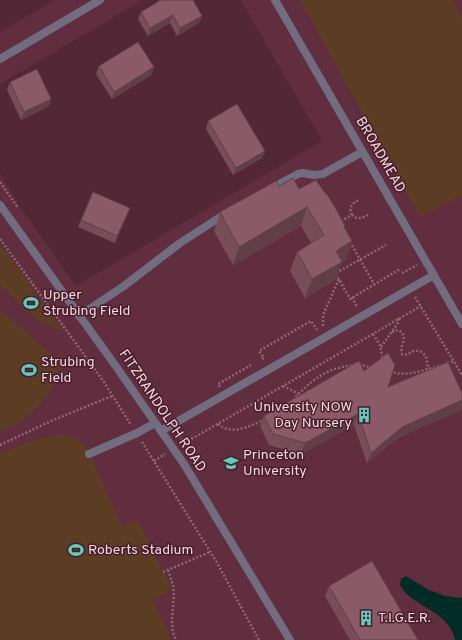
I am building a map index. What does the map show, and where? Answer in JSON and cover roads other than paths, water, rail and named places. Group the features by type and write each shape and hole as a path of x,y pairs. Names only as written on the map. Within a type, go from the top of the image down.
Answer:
{"street":[{"path":"0,59 100,0"},
{"name":"BROADMEAD","path":"275,0 462,324"},
{"path":"263,193 298,174 323,174 362,152"},
{"name":"FITZRANDOLPH ROAD","path":"0,205 184,464 290,640"},
{"path":"79,316 124,286 180,243 235,208"},
{"path":"161,432 434,275"},
{"path":"89,454 155,423"}],"place":[{"name":"Upper Strubing Field","path":"31,303"},
{"name":"Strubing Field","path":"29,370"},
{"name":"University NOW Day Nursery","path":"364,415"},
{"name":"Princeton University","path":"231,463"},
{"name":"Roberts Stadium","path":"76,550"},
{"name":"T.I.G.E.R.","path":"366,618"}]}
